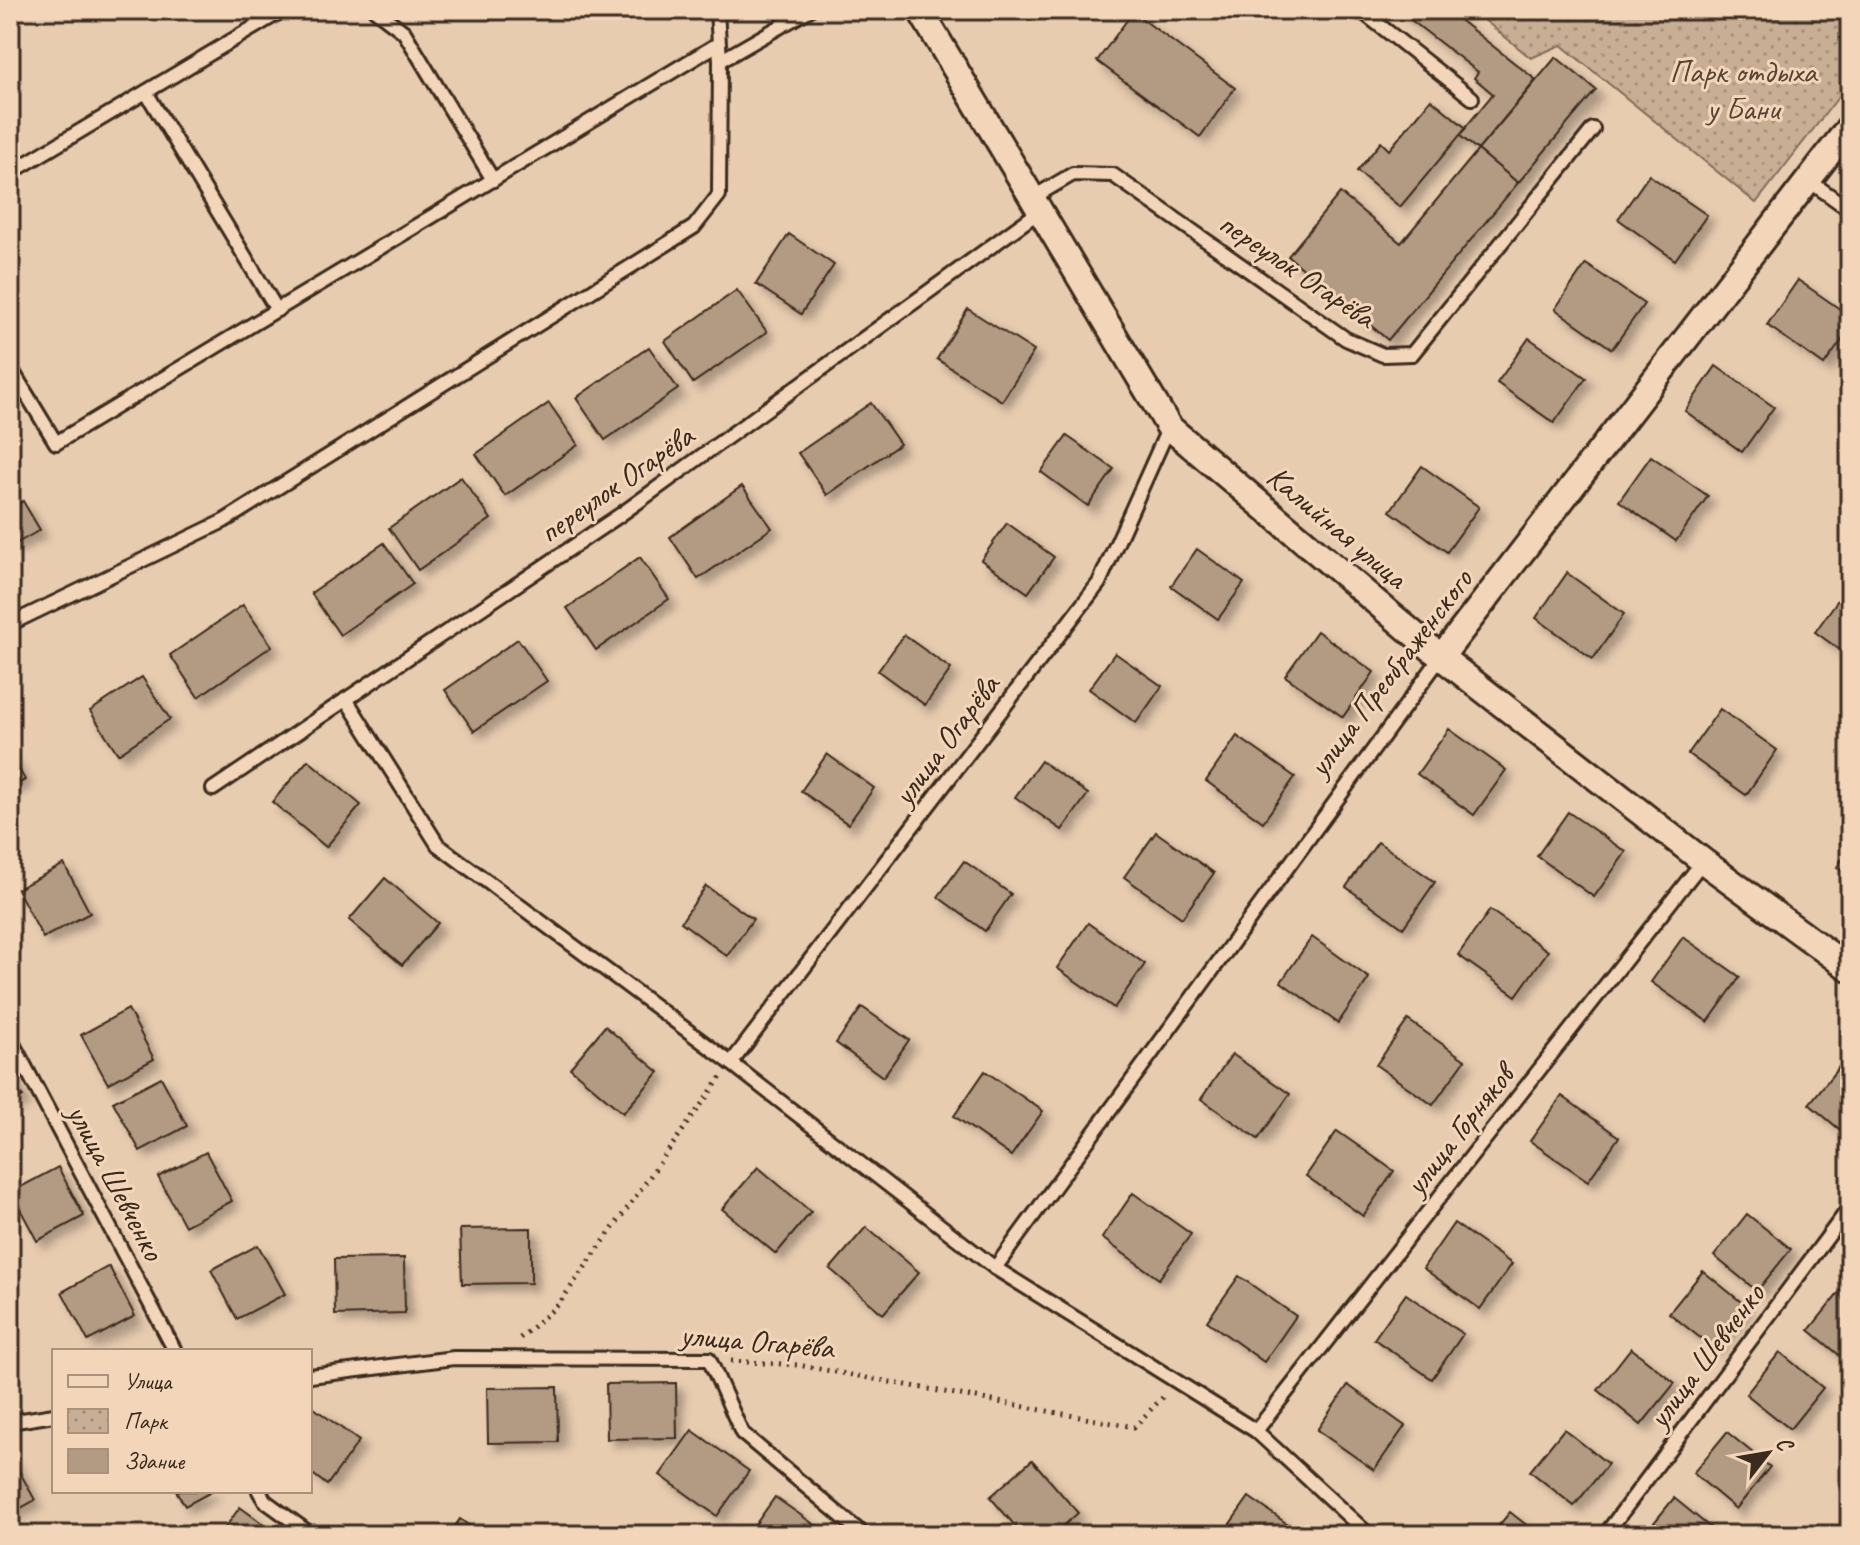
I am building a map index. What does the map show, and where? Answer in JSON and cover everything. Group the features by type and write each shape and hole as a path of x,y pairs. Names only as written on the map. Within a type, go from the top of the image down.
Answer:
{"street":[{"name":"Калийная улица","path":"920,10 1169,427 1441,657 1703,861 1850,969"},
{"name":"улица Преображенского","path":"1441,657 1850,126"}],"lane":[{"path":"10,173 283,10"},
{"path":"375,10 404,32 493,180"},
{"path":"10,624 224,521 694,227 719,195 720,61 717,10"},
{"path":"720,61 809,10"},
{"path":"1360,10 1472,98"},
{"path":"10,367 56,443 718,44"},
{"path":"146,92 277,310"},
{"name":"переулок Огарёва","path":"213,789 620,515 1036,205 1073,174 1113,175 1346,339 1383,355 1412,354 1593,129"},
{"path":"1808,180 1850,210"},
{"name":"улица Огарёва","path":"731,1063 1099,583 1169,427"},
{"name":"улица Преображенского","path":"995,1268 1441,657"},
{"path":"346,699 438,845 731,1063 995,1268 1256,1431 1369,1535"},
{"name":"улица Горняков","path":"1256,1431 1703,861"},
{"name":"улица Шевченко","path":"10,1038 174,1349"},
{"name":"улица Шевченко","path":"1605,1535 1850,1207"},
{"name":"улица Огарёва","path":"312,1376 454,1358 709,1359"},
{"path":"709,1359 742,1433 864,1535"},
{"path":"10,1422 52,1415"},
{"path":"260,1493 265,1501 312,1535"}],"path":[{"path":"499,1358 558,1305 731,1063"},
{"name":"улица Огарёва","path":"709,1359 798,1365 1134,1427 1177,1382"}],"green space":[{"name":"Парк отдыха у Бани","path":"1472,10 1850,10 1850,82 1756,203 1561,45 1531,58"}],"building":[{"path":"1398,10 1447,10 1536,80 1478,150 1459,135 1493,94 1474,78 1478,72"},
{"path":"1133,12 1235,88 1200,137 1097,61"},
{"path":"1556,57 1596,90 1518,183 1478,150"},
{"path":"1431,99 1466,128 1400,207 1357,171 1381,142 1389,150"},
{"path":"1478,150 1518,183 1388,340 1288,256 1340,193 1401,243"},
{"path":"1649,175 1707,215 1675,260 1618,219"},
{"path":"789,234 834,265 801,314 756,284"},
{"path":"1586,264 1644,304 1612,349 1555,309"},
{"path":"1798,280 1850,316 1850,329 1824,365 1767,325"},
{"path":"737,290 767,332 693,383 665,341"},
{"path":"968,309 1034,351 1002,401 937,359"},
{"path":"1529,338 1586,378 1554,423 1497,383"},
{"path":"649,347 678,389 605,440 576,398"},
{"path":"1716,366 1774,407 1742,452 1685,411"},
{"path":"549,403 578,445 505,496 476,454"},
{"path":"871,403 900,444 827,495 798,453"},
{"path":"1067,436 1114,469 1088,506 1041,472"},
{"path":"1651,456 1708,496 1676,541 1619,501"},
{"path":"1422,466 1479,507 1447,552 1390,511"},
{"path":"461,477 491,519 418,570 389,528"},
{"path":"742,486 772,528 698,579 670,537"},
{"path":"23,501 40,530 10,547 10,510"},
{"path":"1007,523 1054,557 1028,593 981,560"},
{"path":"384,543 413,584 340,635 311,593"},
{"path":"1197,549 1244,583 1218,619 1171,586"},
{"path":"640,557 669,599 596,650 567,608"},
{"path":"1567,573 1624,614 1593,659 1536,618"},
{"path":"1847,587 1850,589 1850,657 1815,632"},
{"path":"243,605 272,646 198,697 170,655"},
{"path":"1317,631 1374,672 1343,717 1285,676"},
{"path":"904,635 951,669 925,705 878,671"},
{"path":"518,639 547,681 474,731 445,690"},
{"path":"1115,653 1162,686 1136,723 1089,689"},
{"path":"142,677 170,719 118,754 90,711"},
{"path":"1720,709 1777,750 1746,795 1688,754"},
{"path":"1449,729 1506,770 1474,815 1417,774"},
{"path":"1237,736 1295,777 1263,822 1206,781"},
{"path":"10,752 25,780 10,788"},
{"path":"827,754 874,788 848,824 801,791"},
{"path":"308,760 361,805 326,847 272,802"},
{"path":"1041,761 1088,794 1062,830 1015,797"},
{"path":"1568,812 1626,852 1594,897 1537,856"},
{"path":"1156,832 1214,873 1182,918 1124,877"},
{"path":"1378,842 1435,882 1403,928 1346,887"},
{"path":"1850,848 1850,877 1837,867"},
{"path":"964,861 1011,894 985,931 938,897"},
{"path":"64,864 90,913 43,938 17,889"},
{"path":"385,878 438,923 402,965 349,920"},
{"path":"706,886 753,919 727,956 681,922"},
{"path":"1490,910 1548,951 1516,996 1458,955"},
{"path":"1088,923 1145,964 1114,1008 1057,968"},
{"path":"1312,937 1369,978 1338,1023 1281,982"},
{"path":"1683,937 1740,977 1708,1022 1651,982"},
{"path":"862,1007 909,1040 883,1077 836,1043"},
{"path":"128,1009 154,1059 108,1084 81,1035"},
{"path":"1408,1020 1465,1060 1433,1105 1376,1065"},
{"path":"605,1026 659,1072 623,1113 570,1068"},
{"path":"1232,1054 1290,1094 1258,1139 1201,1099"},
{"path":"1842,1063 1850,1069 1850,1138 1809,1104"},
{"path":"985,1071 1043,1111 1011,1156 954,1116"},
{"path":"10,1074 23,1097 10,1104"},
{"path":"161,1077 187,1126 140,1151 113,1102"},
{"path":"1562,1096 1619,1137 1588,1181 1530,1141"},
{"path":"1337,1131 1394,1171 1363,1216 1306,1176"},
{"path":"206,1152 232,1201 185,1226 158,1177"},
{"path":"58,1167 84,1216 37,1241 11,1192"},
{"path":"758,1167 811,1212 776,1254 722,1209"},
{"path":"1133,1193 1191,1234 1159,1279 1102,1238"},
{"path":"1747,1214 1791,1249 1757,1291 1714,1256"},
{"path":"1454,1223 1512,1264 1480,1309 1423,1268"},
{"path":"866,1227 919,1272 883,1314 830,1269"},
{"path":"531,1228 531,1283 462,1284 460,1229"},
{"path":"258,1245 285,1294 237,1319 211,1270"},
{"path":"404,1258 405,1313 335,1315 334,1259"},
{"path":"109,1266 135,1316 88,1341 62,1292"},
{"path":"1703,1271 1746,1306 1713,1348 1669,1313"},
{"path":"1239,1276 1296,1316 1264,1362 1207,1321"},
{"path":"1842,1289 1850,1295 1850,1364 1809,1330"},
{"path":"1406,1294 1463,1334 1432,1379 1374,1339"},
{"path":"1631,1348 1675,1383 1641,1425 1598,1390"},
{"path":"1780,1352 1823,1388 1790,1429 1746,1394"},
{"path":"676,1383 677,1438 607,1439 606,1384"},
{"path":"1348,1385 1405,1426 1374,1470 1317,1430"},
{"path":"557,1387 558,1442 488,1443 487,1388"},
{"path":"314,1408 359,1441 327,1485 312,1474"},
{"path":"1564,1429 1608,1464 1574,1506 1530,1471"},
{"path":"692,1430 749,1471 717,1516 660,1475"},
{"path":"1727,1432 1770,1467 1736,1509 1693,1473"},
{"path":"10,1454 35,1500 10,1514"},
{"path":"1032,1460 1078,1513 1053,1535 1023,1535 990,1497"},
{"path":"177,1493 209,1493 185,1506"},
{"path":"775,1497 829,1535 748,1535"},
{"path":"1249,1497 1303,1535 1222,1535"},
{"path":"1674,1498 1717,1533 1716,1535 1644,1535"},
{"path":"240,1507 278,1535 220,1535"},
{"path":"1510,1512 1539,1535 1491,1535"},
{"path":"460,1519 482,1535 449,1535"}]}
